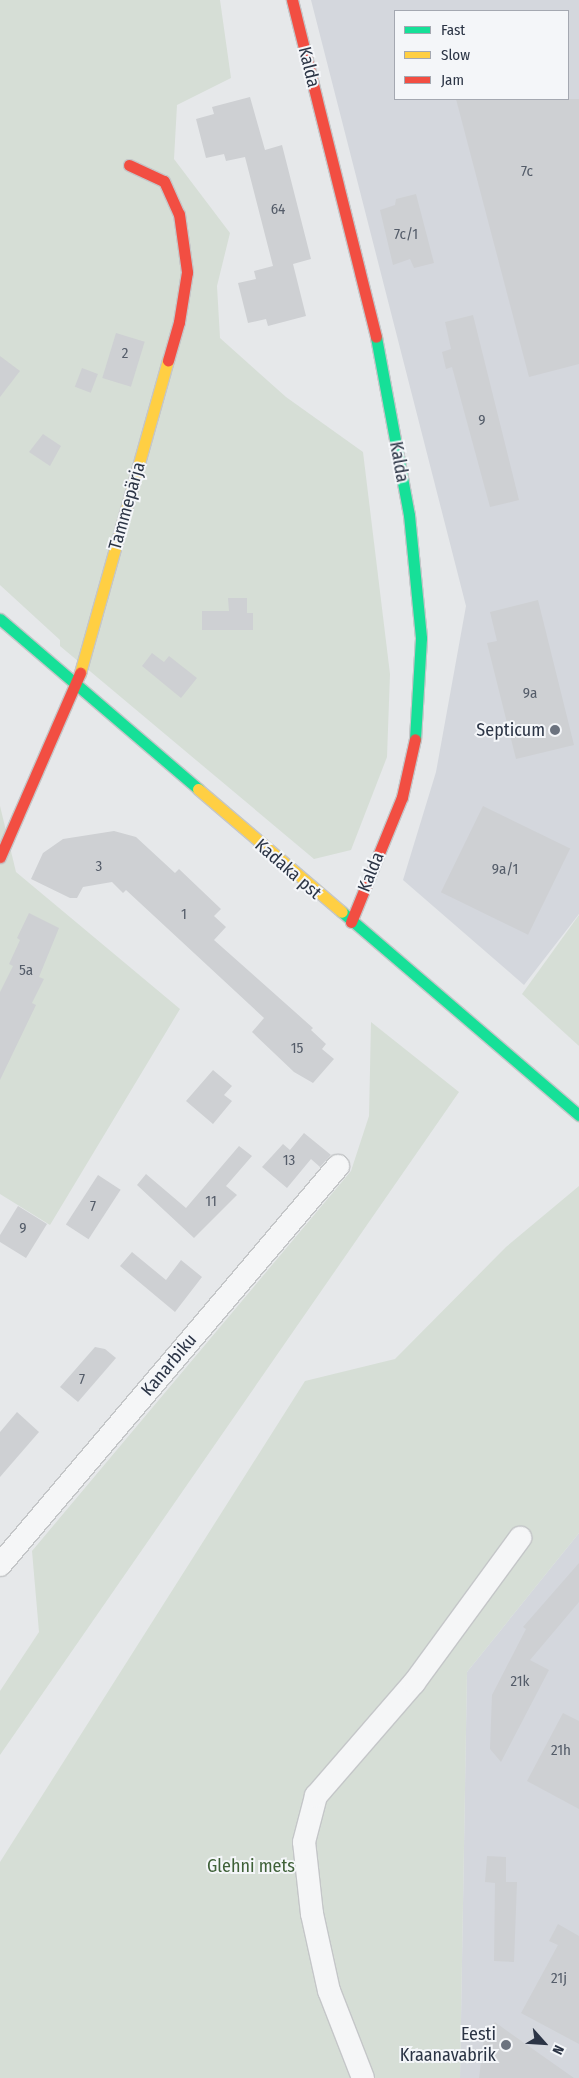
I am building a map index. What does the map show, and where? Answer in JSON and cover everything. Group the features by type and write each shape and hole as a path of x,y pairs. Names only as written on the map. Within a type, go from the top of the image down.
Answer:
{"street":[{"name":"Kalda","path":"292,0 374,324 409,515 421,638 418,725 402,797 350,922"},
{"name":"Tammepärja","path":"0,857 76,687 179,322 187,272 178,214 164,181 129,165"},
{"name":"Kadaka pst","path":"0,619 76,687 350,922 579,1115"},
{"name":"Kanarbiku","path":"0,1565 338,1166"},
{"path":"363,2078 329,1991 312,1914 304,1842 316,1796 414,1684 520,1538"}],"shaded area":[{"path":"311,0 579,0 579,914 524,985 403,880 436,772 466,606"},
{"path":"579,1533 579,2078 460,2078 467,1672"}],"green space":[{"path":"0,0 220,0 231,78 177,105 174,159 230,233 217,286 220,338 286,397 363,452 390,674 387,757 351,850 314,859 60,646 60,640 0,585"},
{"path":"0,806 16,872 180,1009 50,1225 0,1194"},
{"path":"579,915 579,1046 522,994"},
{"path":"371,1022 459,1092 0,1755 0,1691 39,1632 32,1551 351,1171 369,1116"},
{"name":"Glehni mets","path":"579,1186 579,1533 467,1672 460,2078 0,2078 0,1862 305,1381 395,1359 506,1247"}],"building":[{"path":"250,97 265,150 282,145 311,259 293,264 306,316 268,326 266,319 248,323 238,283 256,279 254,271 273,266 245,157 226,161 224,154 206,158 196,119 214,114 212,107"},
{"path":"579,99 579,364 529,377 456,100"},
{"path":"416,194 434,263 414,268 410,259 393,265 380,210 395,205 396,199"},
{"path":"473,315 519,500 490,507 452,367 446,369 442,352 451,349 445,322"},
{"path":"116,333 145,342 131,387 102,378"},
{"path":"0,356 20,371 0,397"},
{"path":"82,368 98,374 91,393 75,387"},
{"path":"43,434 61,446 50,466 29,452"},
{"path":"228,598 247,598 247,613 253,613 253,630 202,630 202,611 229,611"},
{"path":"538,600 574,745 516,759 487,643 497,641 490,612"},
{"path":"152,653 164,662 169,656 197,678 181,698 142,666"},
{"path":"483,806 570,849 528,935 441,892"},
{"path":"114,831 136,837 175,873 179,869 221,909 214,916 226,927 214,940 313,1028 311,1030 326,1044 322,1049 334,1059 313,1083 294,1072 252,1032 264,1018 126,890 123,893 112,882 83,887 77,898 70,898 31,879 43,853 63,839"},
{"path":"29,913 59,928 39,977 44,979 32,1003 36,1005 0,1080 0,992 13,966 9,964 20,940 17,938"},
{"path":"213,1070 232,1086 224,1095 232,1101 213,1124 186,1101"},
{"path":"304,1133 331,1155 320,1167 311,1159 287,1188 262,1167 283,1144 290,1150"},
{"path":"239,1146 252,1156 226,1186 237,1195 194,1238 137,1185 146,1174 186,1208"},
{"path":"98,1175 121,1190 89,1239 66,1224"},
{"path":"18,1206 47,1224 26,1258 0,1242 0,1235"},
{"path":"132,1252 166,1280 181,1260 202,1277 175,1312 120,1266"},
{"path":"95,1347 105,1349 116,1358 78,1402 60,1387"},
{"path":"17,1412 39,1432 0,1477 0,1432"},
{"path":"579,1563 579,1602 530,1660 549,1670 501,1762 490,1749 492,1695 526,1629 523,1627"},
{"path":"563,1713 579,1721 579,1809 527,1781"},
{"path":"487,1856 506,1857 506,1882 517,1882 514,1962 494,1961 495,1883 485,1882"},
{"path":"558,1924 579,1936 579,2044 521,2013 558,1945 549,1941"},
{"name":"Eesti Kraanavabrik","path":"495,2022 574,2078 479,2078 484,2038"}],"traffic: fast":[{"path":"376,337 409,515 421,638 415,739"},
{"path":"0,619 198,789"},
{"path":"342,912 579,1115"}],"traffic: slow":[{"path":"80,673 168,360"},
{"path":"198,789 342,912"}],"traffic: jam":[{"path":"292,0 376,337"},
{"path":"129,165 164,181 179,214 187,272 179,322 168,360"},
{"path":"0,857 80,673"},
{"path":"351,922 402,797 415,739"}],"place":[{"name":"Septicum","path":"555,730"},
{"name":"Eesti Kraanavabrik","path":"506,2045"}]}
